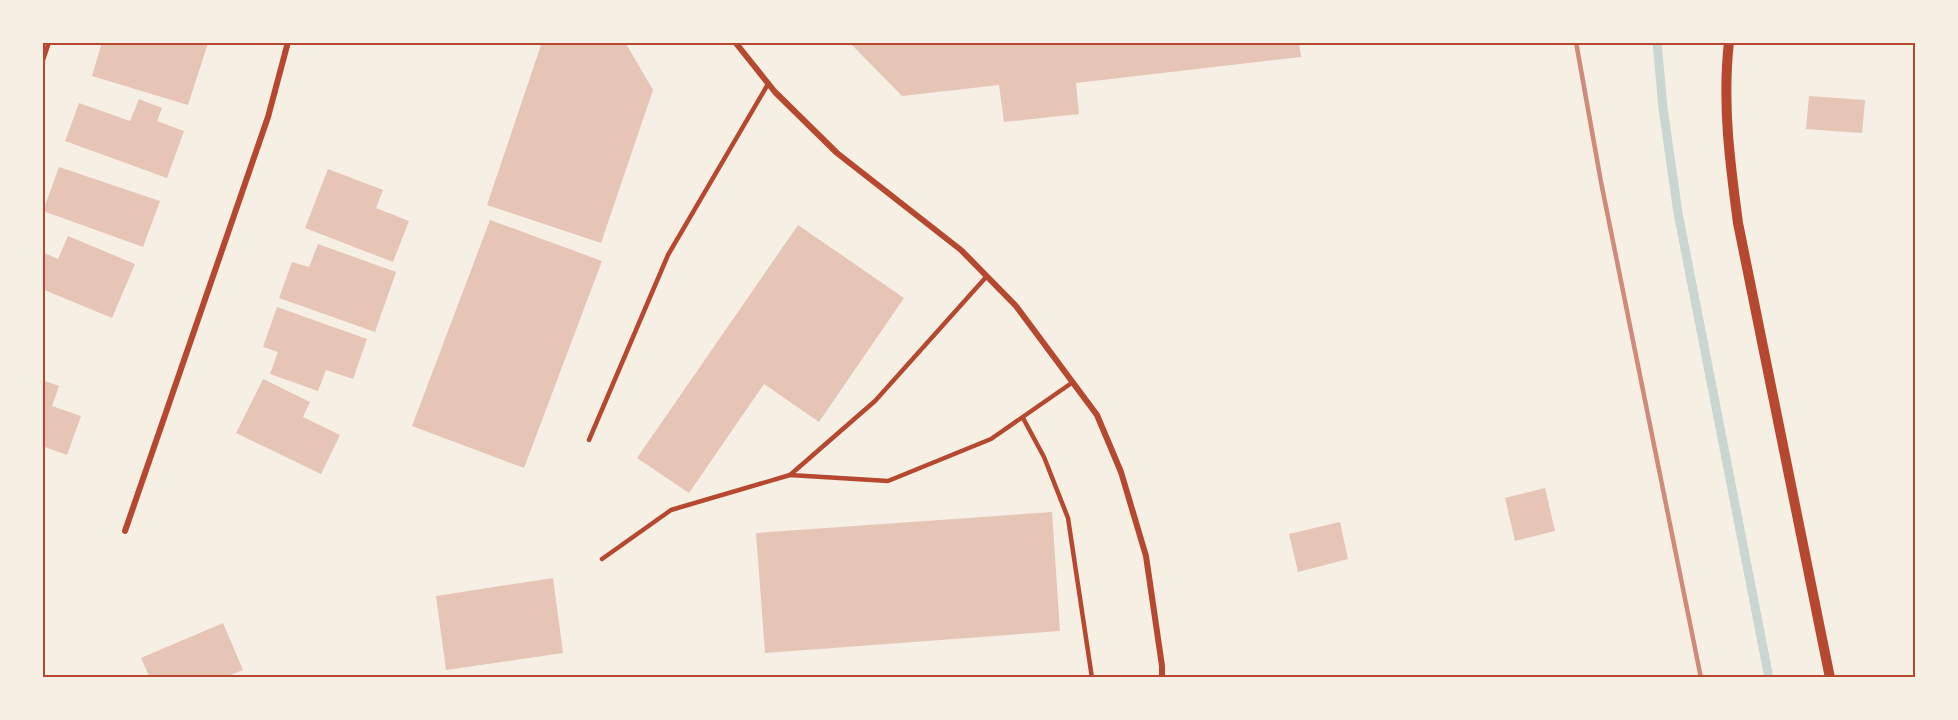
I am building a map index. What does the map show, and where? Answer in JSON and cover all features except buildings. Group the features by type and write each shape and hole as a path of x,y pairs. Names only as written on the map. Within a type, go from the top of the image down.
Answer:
{"street":[{"path":"125,531 264,128 288,42"},
{"path":"735,42 768,84 837,153 961,250 987,276 1016,306 1097,415 1121,472 1146,556 1162,678"},
{"path":"1729,42 1726,106 1738,223 1830,678"}],"lane":[{"path":"42,63 49,42"},
{"path":"589,440 668,255 768,84"},
{"path":"790,475 875,401 987,276"},
{"path":"602,559 671,510 790,475 888,481 992,439 1073,382"},
{"path":"1023,417 1044,457 1068,518 1092,678"}],"waterway":[{"path":"1657,42 1663,108 1678,213 1769,678"}],"railway":[{"path":"1576,42 1601,182 1701,678"}]}
